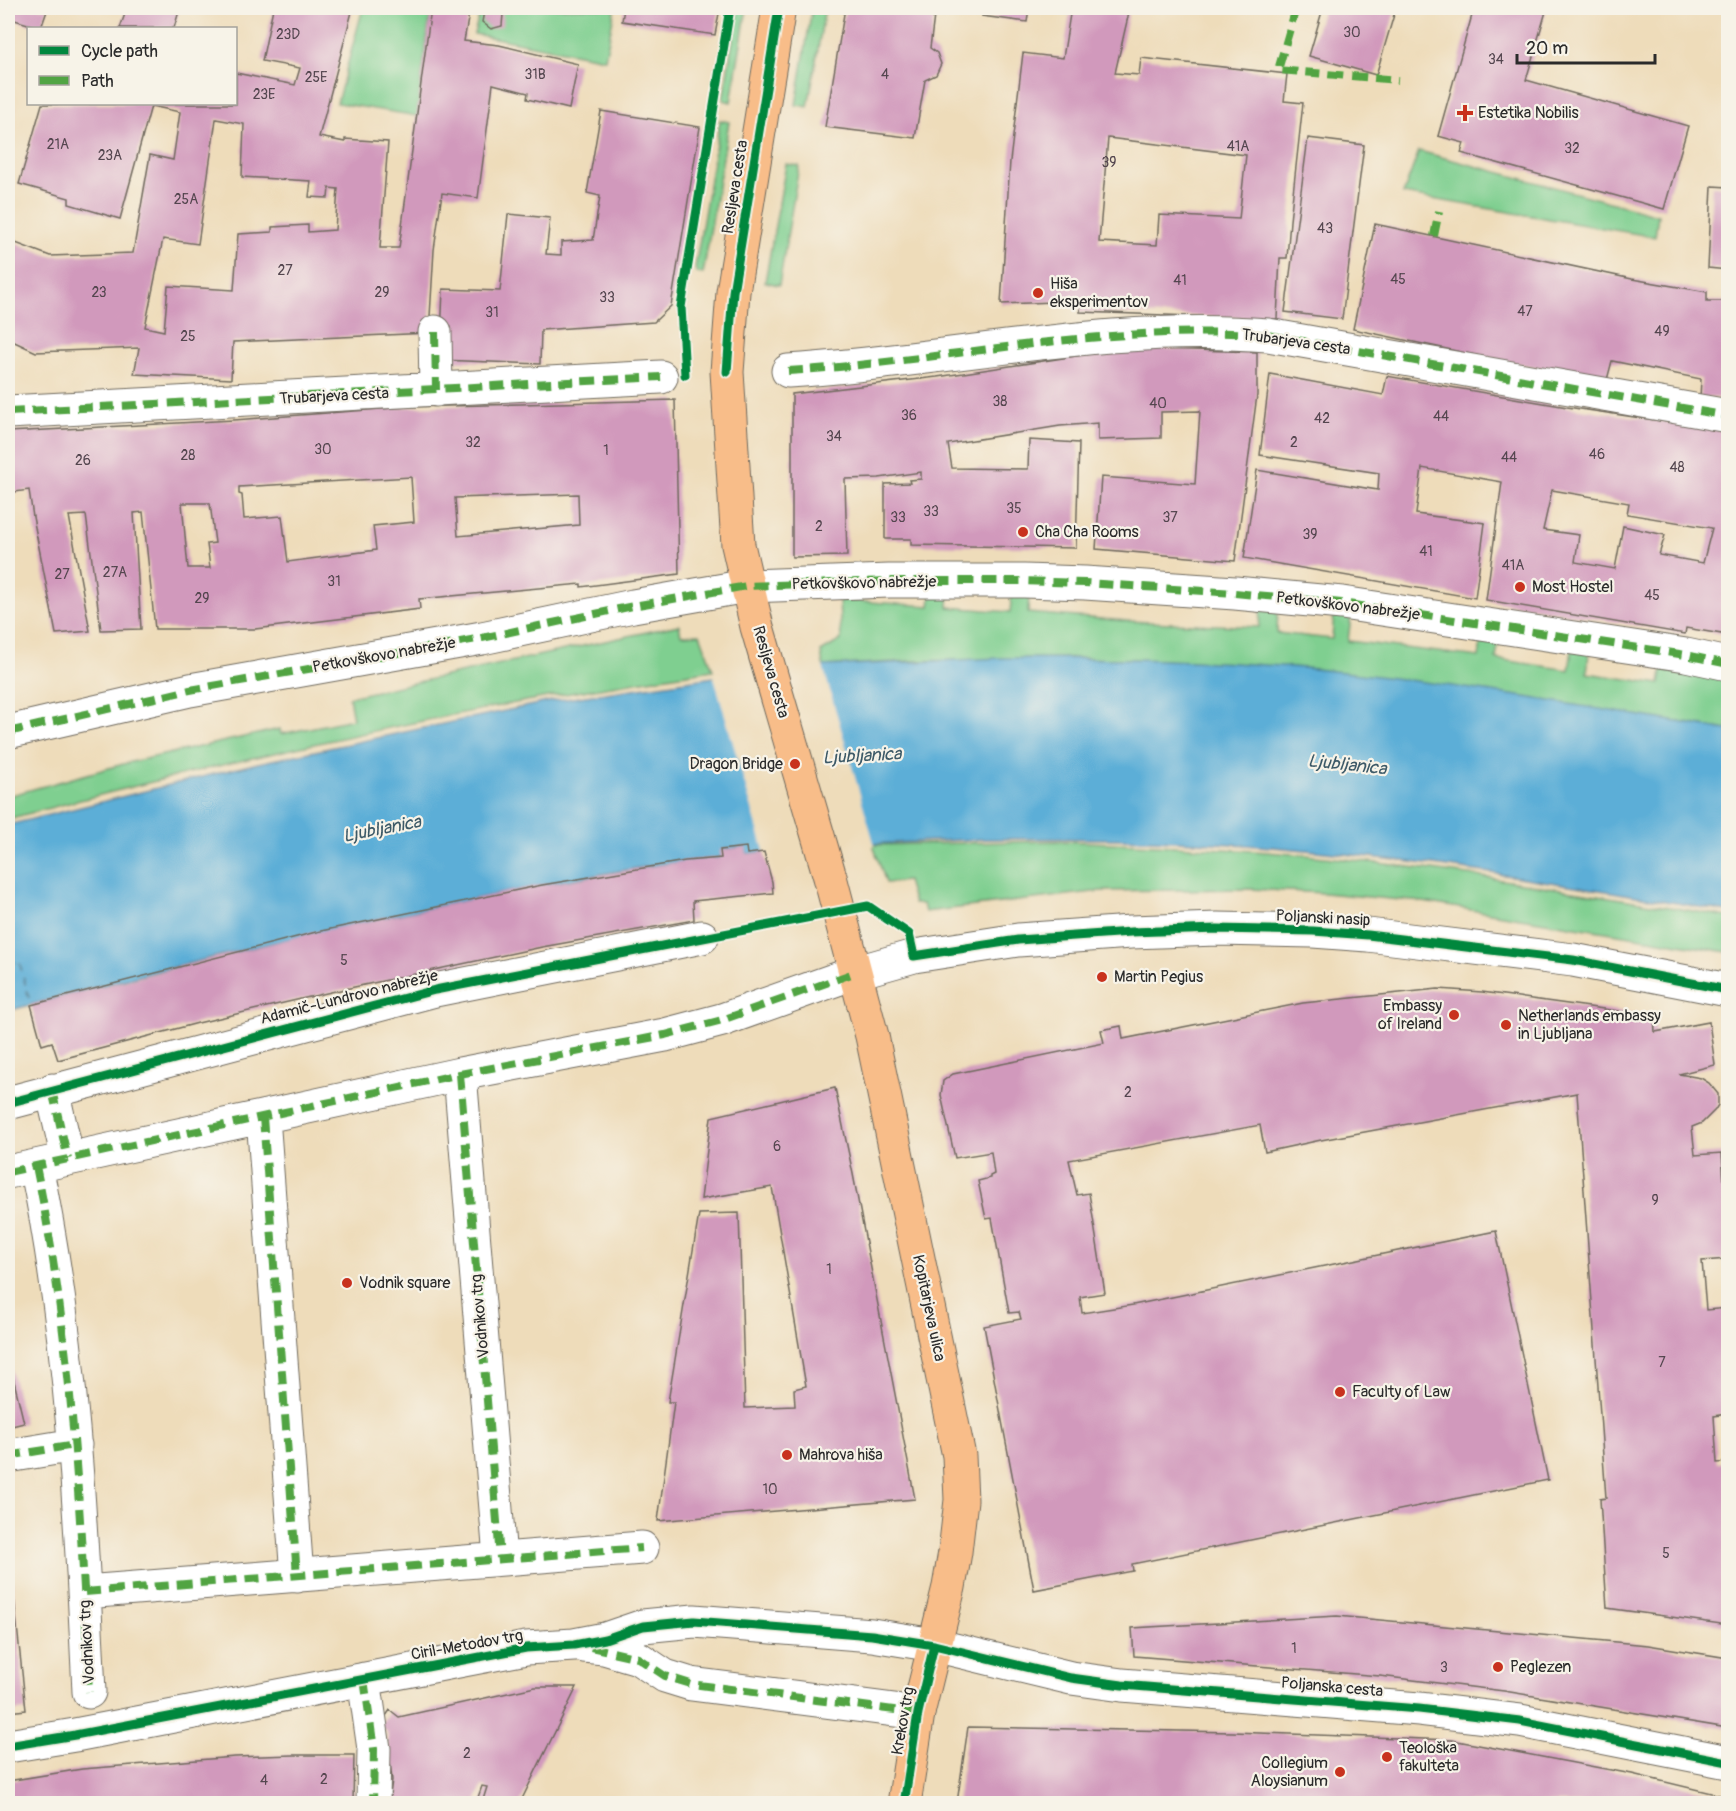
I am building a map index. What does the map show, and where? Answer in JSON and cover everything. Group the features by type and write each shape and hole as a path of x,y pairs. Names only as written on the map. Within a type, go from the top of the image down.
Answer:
{"main road":[{"name":"Resljeva cesta","path":"779,8 732,292 727,372 738,545 758,627 830,878 854,973"},
{"name":"Kopitarjeva ulica","path":"854,973 872,1036 959,1456 961,1500 955,1552 949,1587 934,1645"},
{"name":"Krekov trg","path":"904,1803 918,1713 934,1645"}],"street":[{"path":"435,332 436,390"},
{"name":"Trubarjeva cesta","path":"788,370 1092,338 1176,332 1240,333 1268,335 1728,416"},
{"name":"Trubarjeva cesta","path":"8,412 661,377"},
{"name":"Petkovškovo nabrežje","path":"8,732 190,690 482,638 633,606 747,586 878,581 1024,581 1235,593 1353,604 1728,664"},
{"name":"Poljanski nasip","path":"854,973 914,956 1018,940 1206,930 1313,931 1368,935 1573,960 1728,990"},
{"name":"Adamič-Lundrovo nabrežje","path":"8,1103 435,990 702,937"},
{"path":"22,1169 460,1074 665,1035 711,1023 854,973"},
{"name":"Vodnikov trg","path":"460,1074 500,1558"},
{"path":"52,1090 68,1159"},
{"path":"263,1117 297,1576"},
{"name":"Vodnikov trg","path":"22,1169 48,1222 54,1268 75,1445 89,1692"},
{"path":"8,1456 75,1445"},
{"name":"Vodnikov trg","path":"85,1592 642,1548"},
{"name":"Ciril-Metodov trg","path":"8,1746 75,1736 526,1648 574,1645 605,1639 643,1626 694,1621 872,1635 934,1645"},
{"name":"Ciril-Metodov trg","path":"574,1645 604,1648 638,1658 665,1676 691,1684 918,1713"},
{"name":"Poljanska cesta","path":"934,1645 1071,1678 1122,1685 1419,1709 1520,1721 1728,1762"},
{"path":"364,1679 374,1749 373,1803"}],"green space":[{"path":"363,8 431,8 417,116 337,103"},
{"path":"481,8 615,8 605,59 474,34"},
{"path":"738,8 747,8 731,102 723,100"},
{"path":"812,8 825,8 808,107 796,105"},
{"path":"720,120 729,122 703,274 697,273 695,268"},
{"path":"1419,151 1658,215 1655,237 1403,194"},
{"path":"786,164 799,166 779,285 765,282"},
{"path":"932,591 949,591 948,607 1010,612 1012,591 1029,592 1028,613 1127,621 1259,627 1261,606 1278,607 1277,633 1332,639 1334,613 1351,616 1348,641 1479,657 1482,635 1499,638 1496,659 1569,670 1572,650 1589,653 1587,673 1660,684 1663,665 1728,676 1728,730 1453,687 1314,669 1078,658 913,661 823,666 821,652 841,640 839,600 930,606"},
{"path":"679,625 681,635 700,634 713,670 535,699 358,734 183,774 8,819 8,796 127,763 280,729 281,734 353,719 349,697"},
{"path":"1059,841 1182,846 1305,855 1464,874 1623,899 1728,917 1728,952 1423,902 1250,889 1101,891 925,912 923,904 914,904 907,881 886,883 873,845"}],"water":[{"name":"Ljubljanica","path":"1002,658 1198,661 1315,669 1471,689 1728,730 1728,912 1465,869 1260,846 1074,838 841,845 747,854 745,847 721,850 721,858 595,875 354,925 123,980 8,1011 8,825 258,763 552,701 714,677 823,666"}],"pier":[{"name":"Dragon Bridge","path":"822,663 875,846 765,854 713,674"}],"building":[{"path":"8,8 48,8 41,27 8,18"},
{"path":"127,8 180,8 174,27 120,27"},
{"path":"273,8 353,8 319,137 345,142 345,139 388,142 380,248 399,248 431,8 470,8 464,41 499,45 578,64 569,109 527,99 528,93 493,84 478,198 442,193 434,250 429,333 233,342 231,379 134,374 139,348 36,352 8,339 8,240 50,256 133,253 150,155 173,160 180,112 151,106 120,219 69,204 69,198 19,184 42,105 237,105 237,73 295,85 300,68 262,61","holes":["216,119 244,124 242,177 311,181 309,197 328,198 329,188 338,189 335,230 308,232 308,225 272,227 272,232 238,234 234,290 168,286 164,331 145,327 163,239 198,244"]},
{"path":"496,8 503,14 502,26 491,29 482,22 484,11"},
{"path":"624,8 720,8 715,35 622,21"},
{"path":"845,8 935,8 930,48 937,53 941,64 936,75 925,80 915,138 825,127"},
{"path":"984,8 1029,8 1027,22 982,16"},
{"path":"1071,8 1130,8 1115,73 1139,75 1141,58 1287,74 1284,101 1303,103 1287,258 1280,258 1277,319 1080,312 1081,301 1001,304 1010,161 1023,53 1063,58","holes":["1108,138 1246,155 1239,219 1159,215 1157,245 1099,242"]},
{"path":"1323,8 1396,8 1376,75 1309,56"},
{"path":"1474,8 1547,8 1526,80 1688,126 1664,209 1461,153 1464,143 1438,136"},
{"path":"8,106 16,108 8,133"},
{"path":"601,111 700,127 671,306 654,322 541,330 540,364 440,360 443,289 500,291 508,214 550,218 546,254 561,255 561,242 593,240 600,196 587,193"},
{"path":"1308,138 1364,145 1342,319 1285,312"},
{"path":"1712,186 1728,187 1728,270 1708,268"},
{"path":"1375,224 1632,279 1707,292 1707,301 1728,301 1728,398 1700,398 1701,379 1612,361 1607,380 1353,329"},
{"path":"1129,348 1257,352 1257,395 1235,561 1096,549 1101,477 1195,484 1200,411 1161,412 1161,438 1098,440 1098,423 1060,426 948,444 952,468 1028,469 1029,440 1079,443 1076,548 911,545 911,539 885,539 885,484 910,483 909,480 921,479 921,472 879,478 845,479 847,556 792,557 792,394 937,377"},
{"path":"1270,374 1383,395 1387,376 1567,407 1728,431 1728,635 1686,628 1685,634 1486,600 1502,482 1422,468 1416,514 1485,523 1475,598 1244,558 1257,470 1378,490 1379,473 1260,455","holes":["1552,490 1629,503 1627,514 1712,528 1703,563 1659,555 1665,535 1623,526 1615,569 1575,562 1579,535 1543,530"]},
{"path":"675,400 679,574 581,587 581,584 419,599 420,609 255,629 155,629 143,512 134,513 141,629 101,630 86,515 69,516 90,631 56,634 29,490 8,493 8,432 234,420 408,407","holes":["411,477 414,522 373,526 376,550 288,562 282,516 244,519 239,487","578,494 579,525 458,536 455,498","182,503 210,503 215,543 207,544 210,568 188,568"]},
{"path":"8,626 12,641 8,642"},
{"path":"746,847 747,854 764,852 773,893 693,901 694,920 542,947 331,992 198,1023 58,1060 52,1042 42,1045 31,1005 316,932 542,885 685,861 721,858 720,850"},
{"path":"1438,989 1482,992 1654,1016 1655,1032 1709,1022 1715,1065 1679,1074 1701,1078 1709,1083 1718,1094 1718,1105 1715,1110 1702,1123 1692,1127 1695,1155 1722,1153 1728,1259 1702,1261 1706,1310 1728,1308 1728,1414 1714,1416 1717,1463 1728,1462 1728,1625 1607,1608 1600,1499 1606,1498 1577,1093 1265,1152 1260,1125 1069,1160 1077,1195 1089,1193 1105,1293 1080,1297 1082,1313 1133,1305 1496,1231 1548,1480 1132,1564 1133,1571 1034,1590 984,1326 1021,1319 1019,1312 1009,1313 992,1218 986,1219 978,1181 990,1178 994,1174 991,1152 955,1158 941,1095 943,1081 953,1074 1104,1043 1101,1030 1121,1026 1123,1039 1303,1003"},
{"path":"835,1088 915,1499 658,1521 674,1402 668,1402 699,1214 739,1213 745,1408 795,1406 794,1389 806,1386 772,1187 701,1199 711,1117"},
{"path":"8,1356 24,1423 8,1427"},
{"path":"8,1551 26,1710 8,1712"},
{"name":"Peglezen","path":"1337,1616 1648,1645 1728,1658 1728,1728 1504,1691 1380,1676 1134,1656 1132,1628"},
{"path":"535,1687 577,1687 520,1803 482,1803 487,1787 482,1786 476,1803 389,1803 392,1780 387,1732 379,1726 390,1710 399,1717"},
{"path":"968,1727 1233,1732 1452,1740 1632,1774 1728,1797 1728,1803 957,1803"},
{"path":"354,1755 353,1803 8,1803 8,1781 82,1769 235,1757"}],"ferry route":[{"path":"8,965 19,961 31,1005"}],"marked path":[{"path":"1296,8 1278,70 1398,80"},
{"path":"1434,236 1439,211"},
{"path":"435,332 436,390"},
{"path":"788,371 1088,338 1208,332 1268,335 1728,416"},
{"path":"8,412 661,377"},
{"path":"8,732 190,690 482,638 633,606 747,586 889,581 1024,581 1235,593 1342,603 1686,655 1728,664"},
{"path":"8,1172 460,1074 665,1035 722,1020 854,973"},
{"path":"460,1074 500,1558"},
{"path":"52,1090 68,1159"},
{"path":"263,1117 297,1576"},
{"path":"36,1166 58,1296 73,1428 89,1692"},
{"path":"8,1456 75,1445"},
{"path":"85,1592 642,1548"},
{"path":"591,1647 638,1658 665,1676 691,1684 918,1713"},
{"path":"364,1679 374,1749 373,1804"}],"cycle path":[{"path":"685,375 681,307 730,8"},
{"path":"727,372 733,292 779,8"},
{"path":"8,1103 435,990 868,906 909,934 914,956 1018,940 1131,932 1217,929 1313,931 1368,935 1573,960 1728,990"},
{"path":"8,1746 526,1648 574,1645 605,1639 643,1626 694,1621 872,1635 934,1645 1071,1678 1122,1685 1419,1709 1520,1721 1728,1762"},
{"path":"904,1804 918,1713 934,1645"}],"place":[{"name":"Estetika Nobilis","path":"1465,113"},
{"name":"Hiša eksperimentov","path":"1038,293"},
{"name":"Cha Cha Rooms","path":"1023,532"},
{"name":"Most Hostel","path":"1520,587"},
{"name":"Dragon Bridge","path":"795,764"},
{"name":"Martin Pegius","path":"1102,977"},
{"name":"Embassy of Ireland","path":"1454,1015"},
{"name":"Netherlands embassy in Ljubljana","path":"1506,1025"},
{"name":"Vodnik square","path":"347,1283"},
{"name":"Faculty of Law","path":"1340,1392"},
{"name":"Mahrova hiša","path":"787,1455"},
{"name":"Peglezen","path":"1498,1667"},
{"name":"Teološka fakulteta","path":"1387,1757"},
{"name":"Collegium Aloysianum","path":"1340,1772"}]}
